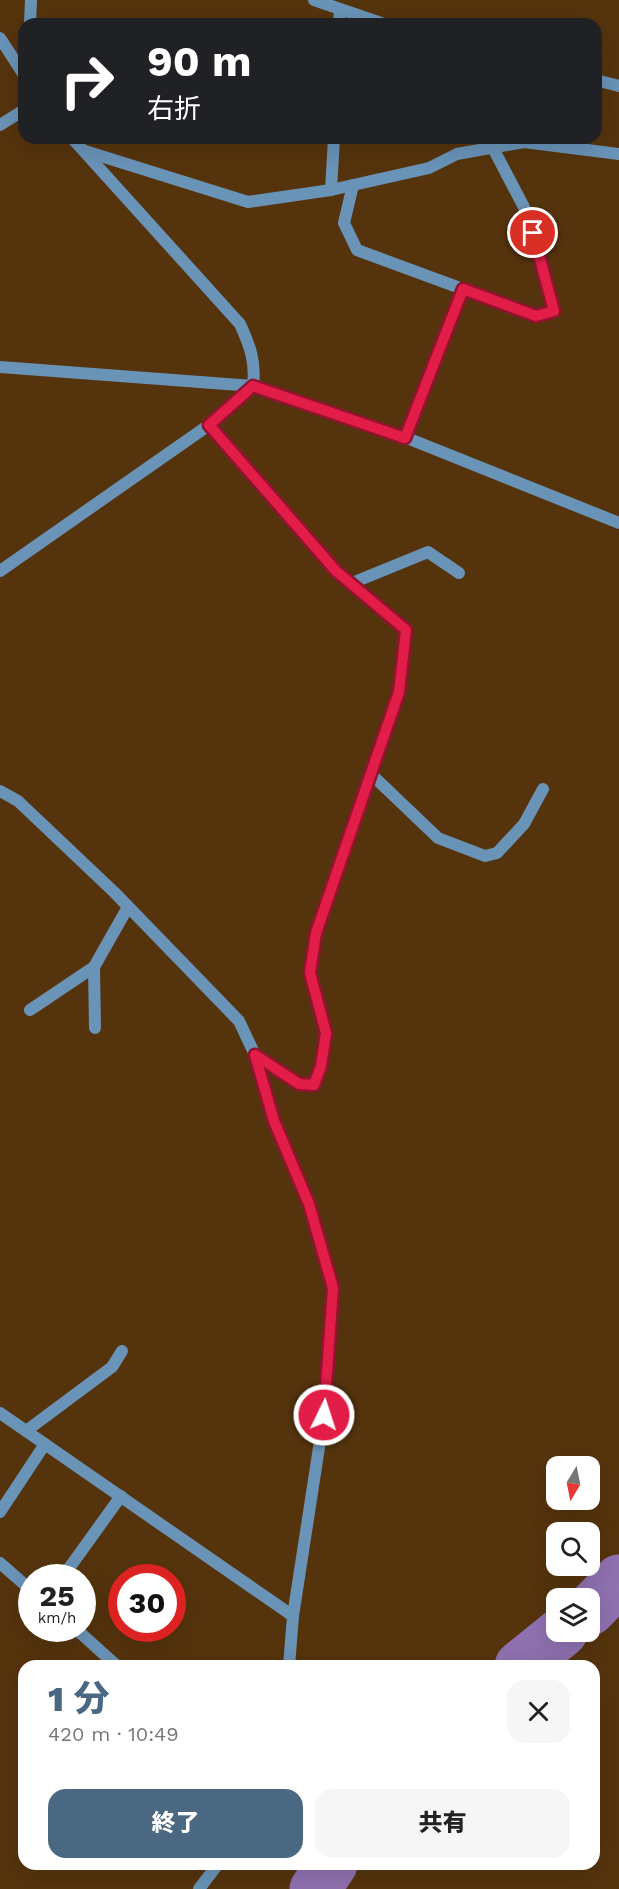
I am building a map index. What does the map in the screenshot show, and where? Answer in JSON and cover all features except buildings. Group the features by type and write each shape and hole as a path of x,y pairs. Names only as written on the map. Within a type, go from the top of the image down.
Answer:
{"street":[{"path":"30,18 31,0"},
{"path":"314,0 365,18"},
{"path":"339,18 340,10"},
{"path":"0,38 18,66"},
{"path":"602,82 619,86"},
{"path":"0,125 18,114"},
{"path":"0,571 209,425 253,386 255,369 252,349 240,324 77,144"},
{"path":"331,190 334,144"},
{"path":"82,151 248,202 331,190 429,168 457,154 514,144"},
{"path":"540,144 619,154"},
{"path":"353,185 344,224 357,250 536,316 554,311 527,213 493,148"},
{"path":"405,438 463,289"},
{"path":"0,367 253,386 405,438 619,523"},
{"path":"209,425 336,571 406,630 399,692 316,933 310,973 326,1033 321,1066 314,1085 299,1084 255,1055"},
{"path":"352,583 428,552 459,573"},
{"path":"371,774 438,838 485,856 497,853 524,824 543,789"},
{"path":"0,791 18,801 128,907 239,1021 255,1055 274,1121 309,1204 333,1288 324,1415 293,1616 289,1660"},
{"path":"30,1010 94,967 128,907"},
{"path":"94,967 95,1028"},
{"path":"26,1431 112,1367 122,1351"},
{"path":"0,1413 293,1616"},
{"path":"0,1512 45,1444"},
{"path":"72,1564 121,1496"},
{"path":"0,1563 18,1579"},
{"path":"90,1642 110,1660"},
{"path":"199,1889 213,1870"}],"waterway":[{"path":"600,1600 619,1580"},
{"path":"527,1660 550,1642"},
{"path":"315,1889 328,1870"}],"route":[{"path":"324,1415 333,1288 309,1204 274,1121 255,1055 299,1084 314,1085 321,1066 326,1033 310,973 316,933 399,692 406,630 336,571 209,425 253,386 405,438 463,289 536,316 554,311 533,233"}]}
